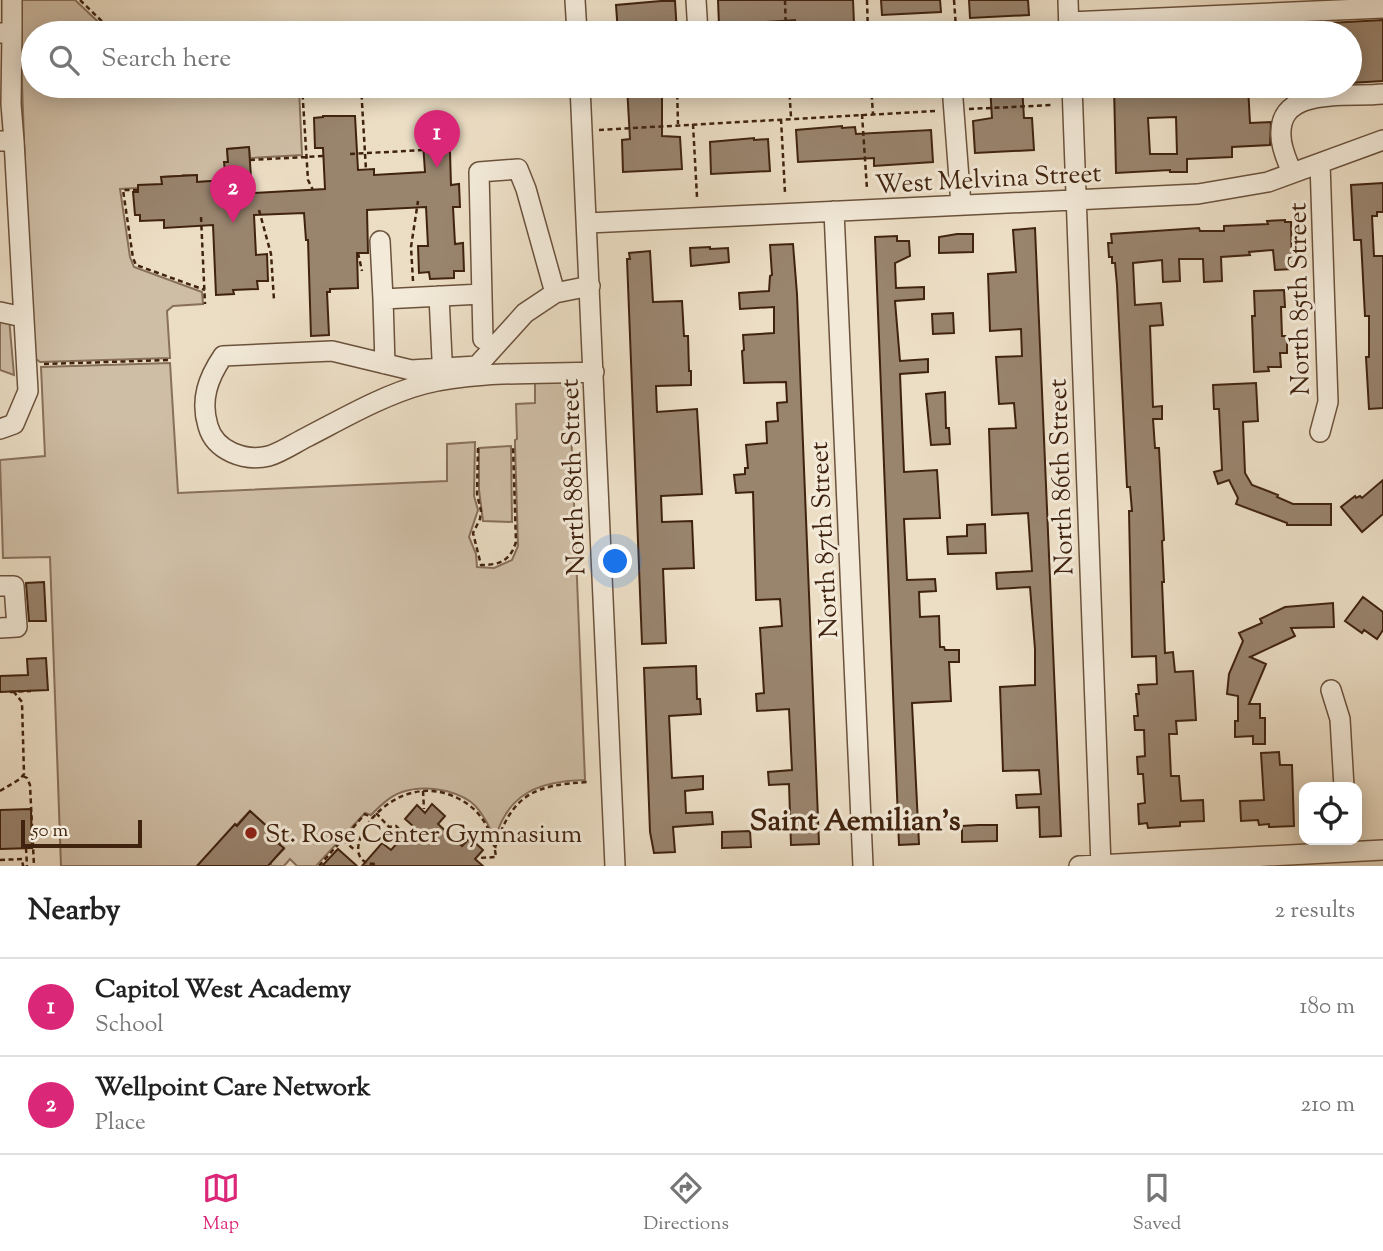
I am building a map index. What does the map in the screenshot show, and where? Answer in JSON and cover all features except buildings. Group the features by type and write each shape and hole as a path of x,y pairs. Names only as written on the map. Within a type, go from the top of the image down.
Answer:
{"street":[{"path":"0,429 14,424 29,391 7,141 6,32 12,0"},
{"path":"575,0 576,21"},
{"path":"696,0 697,21"},
{"path":"1064,21 1068,0"},
{"path":"1115,21 1228,8 1323,5 1383,8"},
{"path":"1362,95 1383,94"},
{"name":"North 88th Street","path":"581,98 615,866"},
{"path":"954,98 961,205"},
{"name":"North 86th Street","path":"1072,98 1101,865"},
{"path":"1292,173 1281,137 1282,120 1291,107 1303,99 1319,98"},
{"name":"West Melvina Street","path":"588,223 1198,194 1268,181 1383,140"},
{"name":"North 85th Street","path":"1320,163 1328,402 1320,432"},
{"path":"482,339 479,172 518,169 555,293"},
{"name":"North 87th Street","path":"834,211 863,866"},
{"path":"380,241 385,364"},
{"path":"590,286 555,293 525,313 477,366 411,370 332,351 223,356 211,373 205,394 204,414 209,432 224,448 243,458 269,456 382,399 424,384 475,376 594,372"},
{"path":"383,299 482,294"},
{"path":"439,296 442,359"},
{"path":"0,312 23,317"},
{"path":"0,586 14,586 17,628 0,628"},
{"path":"1331,690 1340,719 1344,782"},
{"path":"1079,866 1220,862 1383,850"}],"path":[{"path":"80,0 102,21"},
{"path":"785,0 786,21"},
{"path":"867,0 868,21"},
{"path":"954,0 956,21"},
{"path":"303,98 308,180 313,190"},
{"path":"362,98 366,170"},
{"path":"677,98 678,124"},
{"path":"790,98 791,118"},
{"path":"872,98 873,114"},
{"path":"1278,98 1279,103"},
{"path":"599,130 1054,105"},
{"path":"862,114 867,189"},
{"path":"781,119 785,193"},
{"path":"693,124 697,197"},
{"path":"350,154 424,150"},
{"path":"250,160 324,156"},
{"path":"138,190 123,190 132,258 136,265 205,290"},
{"path":"413,290 411,247 418,201"},
{"path":"259,210 271,254 274,300"},
{"path":"201,217 205,304"},
{"path":"27,365 170,360"},
{"path":"478,448 477,494 481,511 473,538 481,565 494,565 504,562 512,554 516,542 513,446"},
{"path":"30,691 12,692 22,702 23,776 30,785 34,866"},
{"path":"0,791 23,776"},
{"path":"495,848 506,819 521,800 544,787 588,782"},
{"path":"423,790 424,810"},
{"path":"376,864 364,862 359,858 358,852 362,834 372,818 393,800 423,790 446,793 467,803 487,825 495,848 497,866"},
{"path":"376,813 389,827 396,826 405,835"},
{"path":"319,866 365,814 372,818"},
{"path":"342,840 358,852"},
{"path":"0,860 22,859 23,866 27,866 26,848"},
{"path":"479,858 496,857"},
{"path":"7,860 7,866"}],"shaded area":[{"path":"19,0 75,0 97,21 21,21 21,56"},
{"path":"22,98 299,98 302,155 250,158 249,147 227,149 226,180 197,182 197,175 183,175 183,184 177,184 176,176 162,177 162,185 139,185 138,188 120,189 130,257 134,267 202,292 203,304 173,306 167,311 170,358 40,362 36,359 31,336"},
{"path":"9,318 14,375 0,370 0,319"},
{"path":"170,363 178,493 447,481 447,444 475,442 474,496 478,510 469,537 476,554 477,567 494,568 512,560 518,546 516,404 535,403 535,382 569,378 585,780 554,783 528,792 508,810 495,839 482,814 471,802 447,791 419,789 393,796 371,815 365,813 316,866 297,866 290,859 284,866 272,866 270,863 284,849 279,844 282,840 250,811 197,866 61,866 50,557 3,558 0,460 45,456 41,367"},
{"path":"511,446 512,522 483,521 479,490 479,448"}],"place":[{"name":"Capitol West Academy","path":"437,168"},
{"name":"Wellpoint Care Network","path":"233,223"},
{"name":"St. Rose Center Gymnasium","path":"251,833"}],"district":[{"name":"Saint Aemilian's","path":"855,820"}]}
